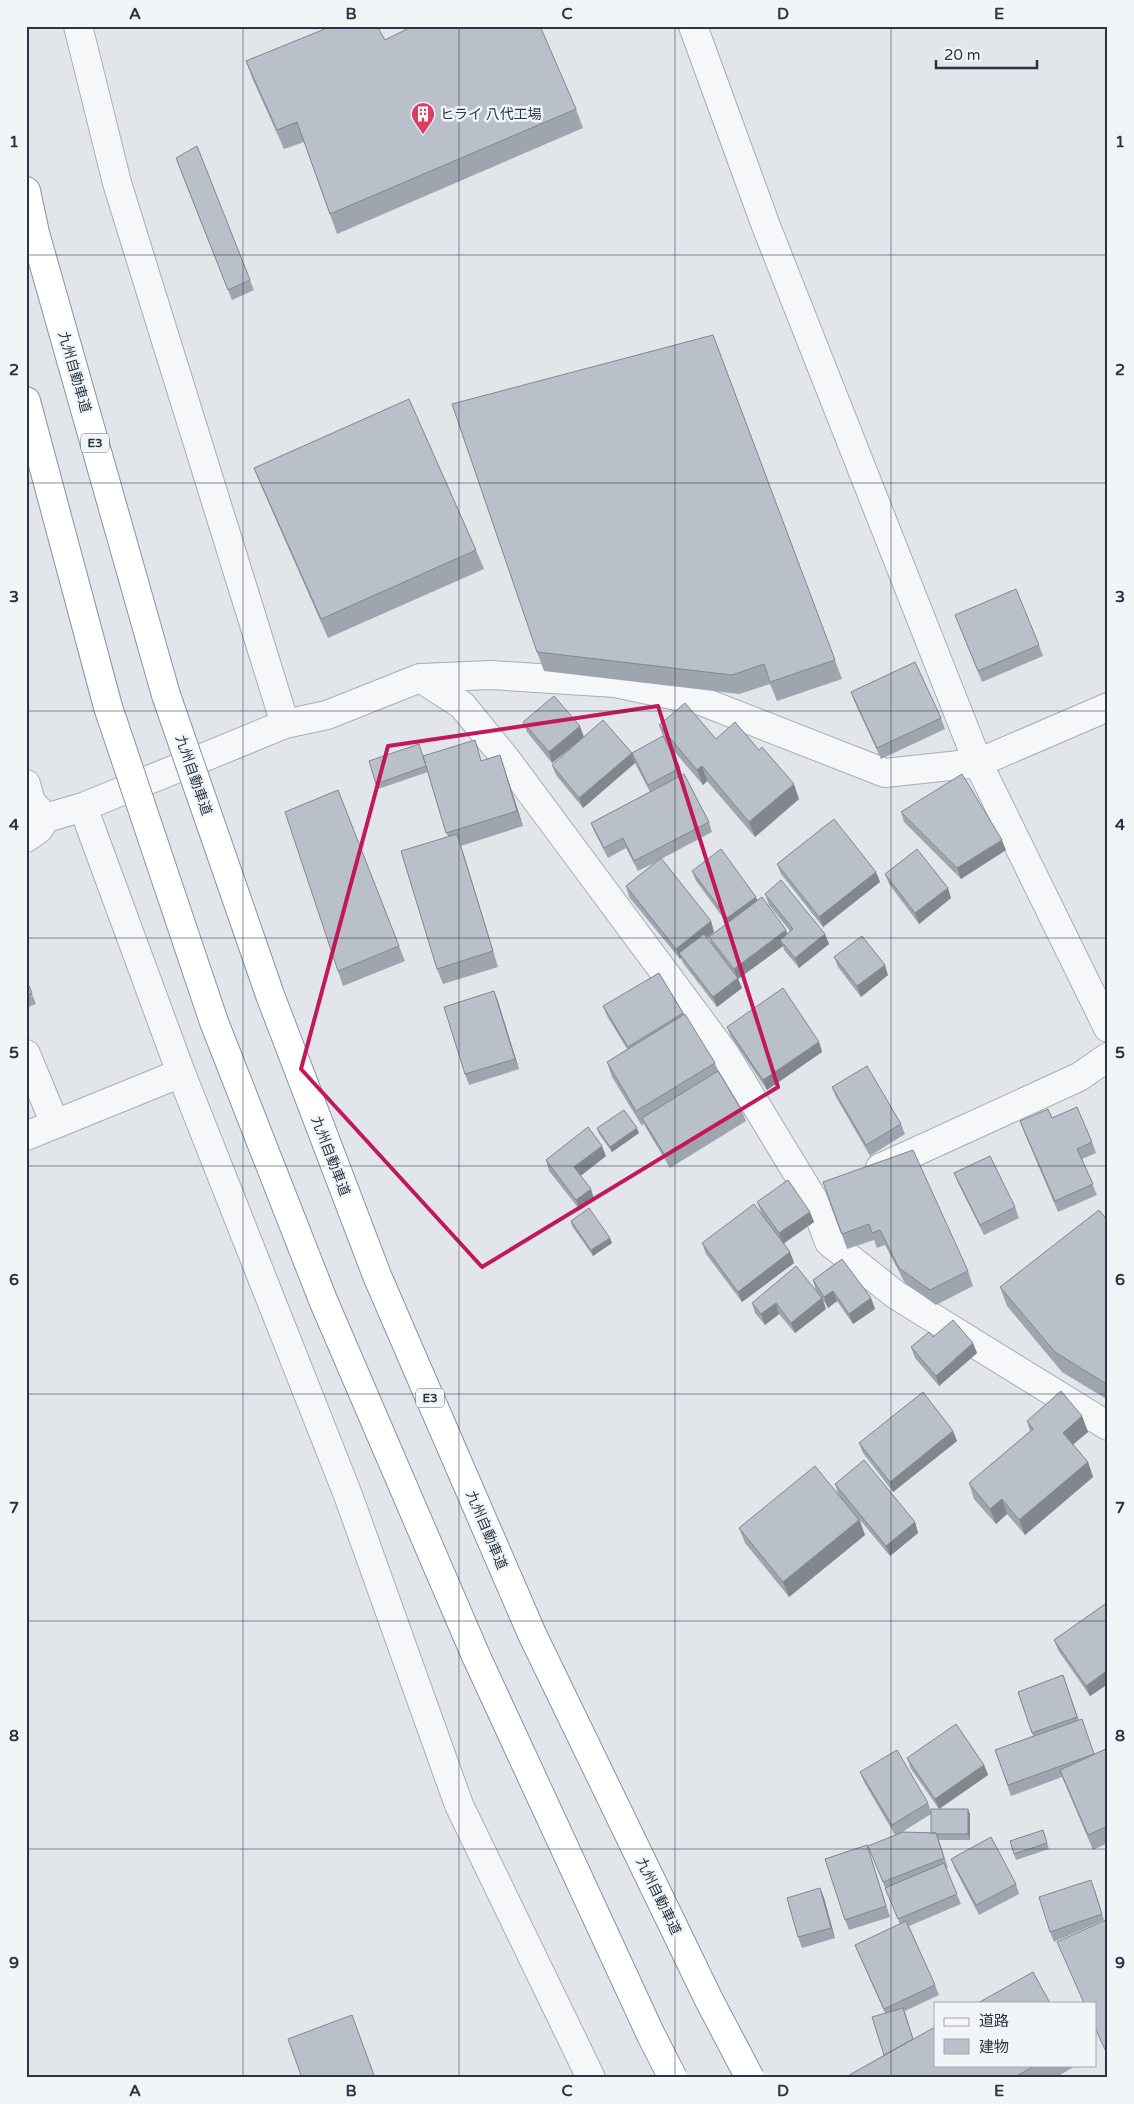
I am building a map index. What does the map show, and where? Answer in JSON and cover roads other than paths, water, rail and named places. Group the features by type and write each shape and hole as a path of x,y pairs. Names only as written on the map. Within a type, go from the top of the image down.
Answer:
{"highway":[{"name":"九州自動車道","path":"26,191 35,234 166,695 270,995 378,1278 532,1634 709,2000 750,2078"},
{"path":"26,401 108,707 214,1022 323,1300 476,1656 647,2026 673,2078"},
{"path":"709,2000 756,2078"}],"street":[{"path":"78,26 117,183 285,724"},
{"path":"693,26 766,226 978,763 1108,1028"},
{"path":"26,838 40,829 46,818 83,807 285,724 327,715 420,678 491,675 615,683 701,701 886,773 978,763 1108,708"},
{"path":"420,678 462,705 536,798 725,1054 813,1200 828,1242 896,1295 1108,1426"},
{"path":"26,784 31,802 46,818"},
{"path":"83,807 181,1073 348,1495 459,1805 588,2077"},
{"path":"26,1054 55,1124"},
{"path":"813,1200 1079,1077 1108,1057"},
{"path":"26,1136 181,1073"}],"place":[{"name":"ヒライ 八代工場","path":"423,135"}]}
